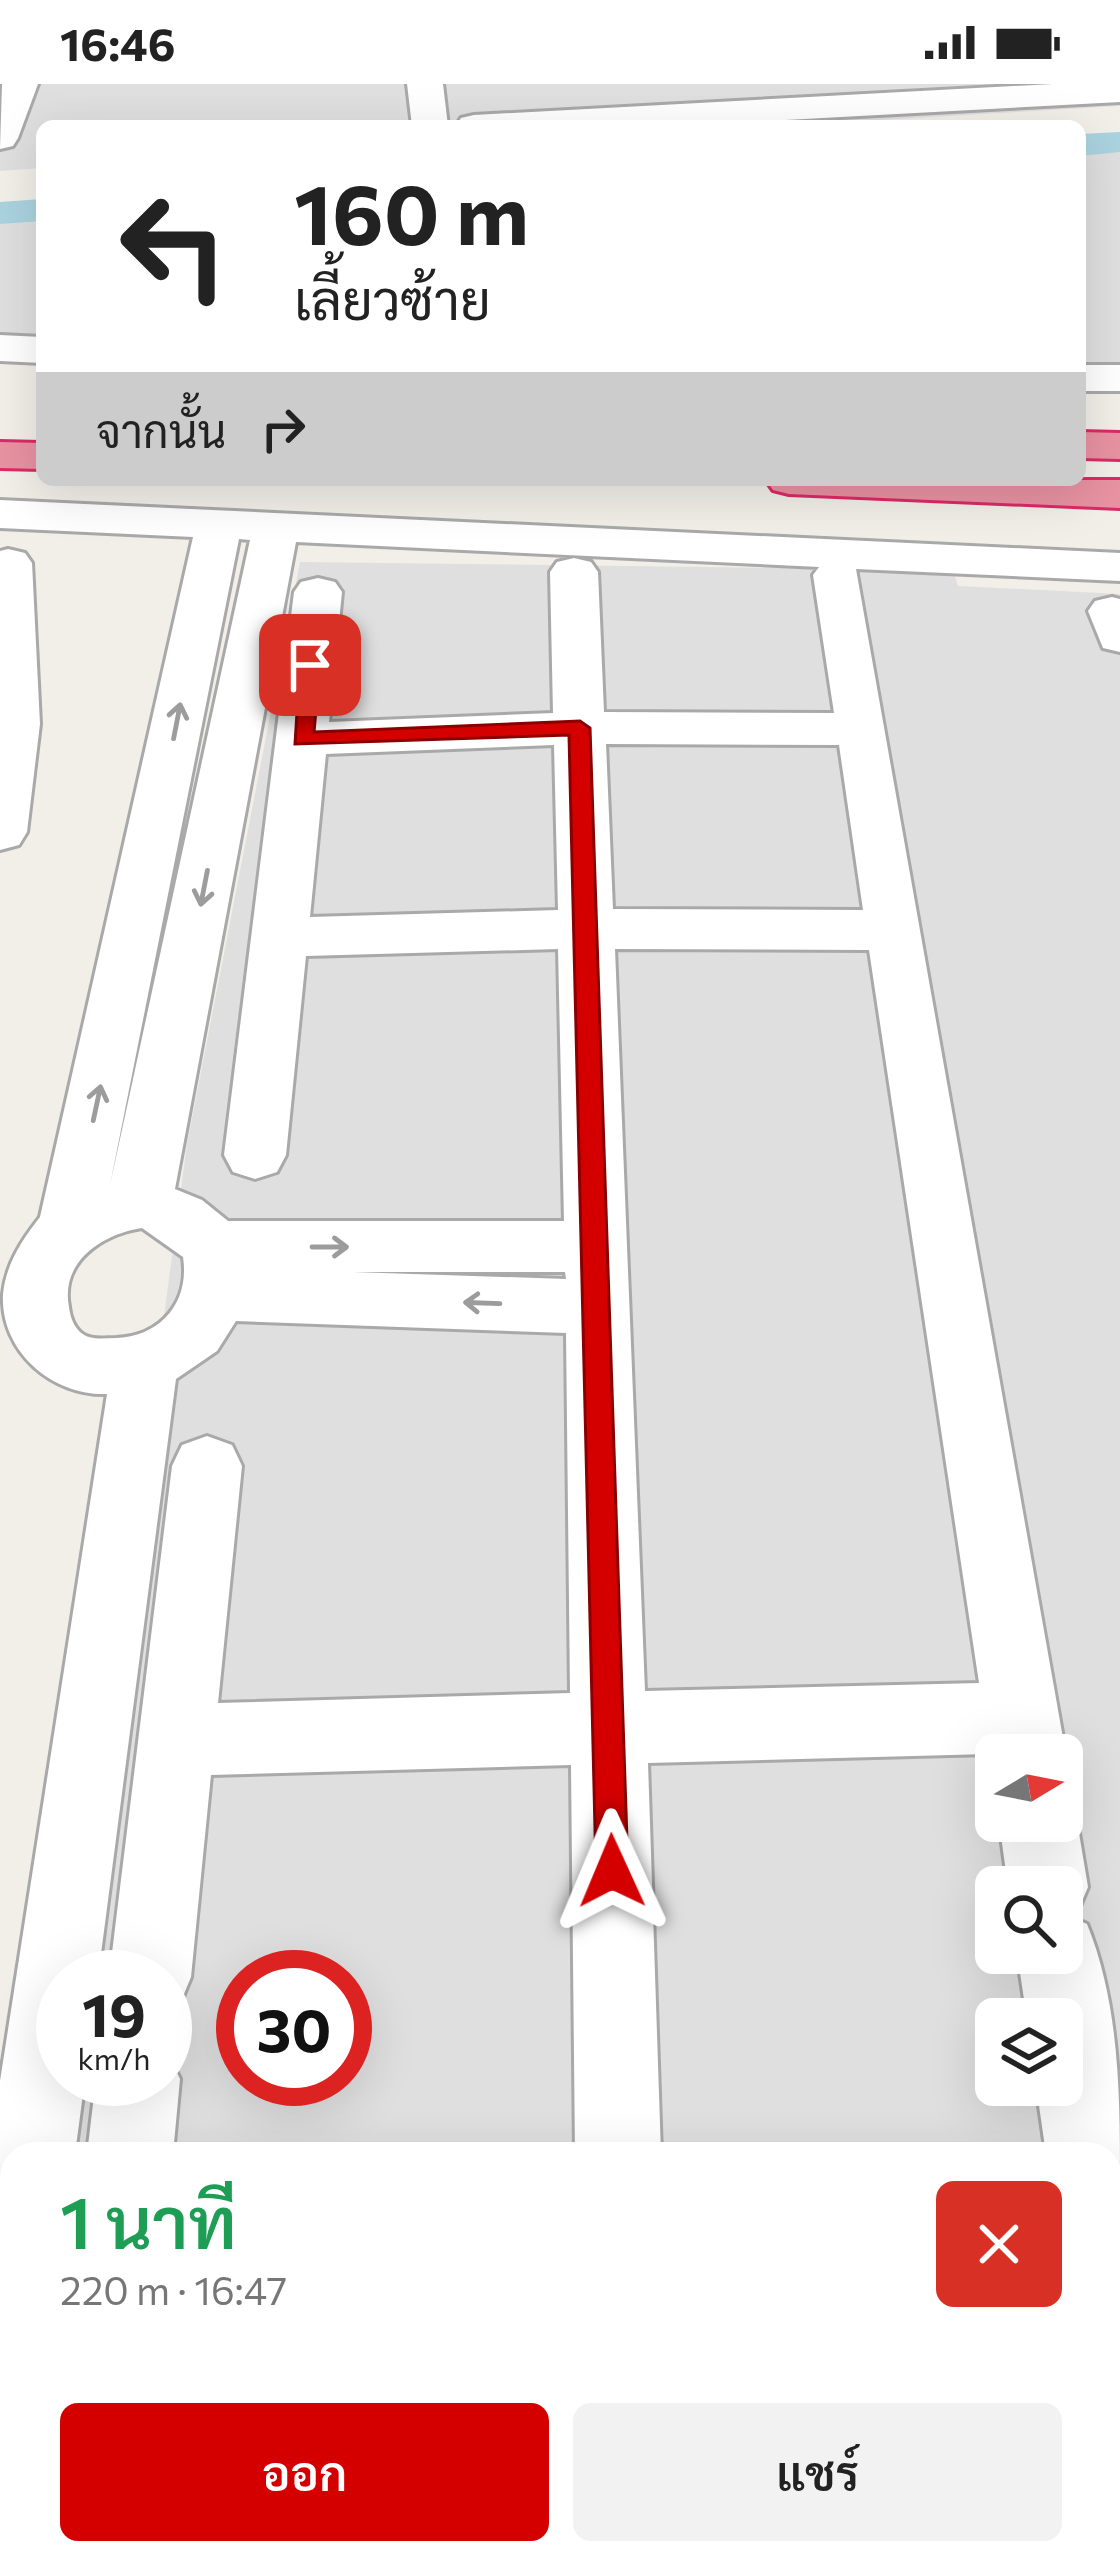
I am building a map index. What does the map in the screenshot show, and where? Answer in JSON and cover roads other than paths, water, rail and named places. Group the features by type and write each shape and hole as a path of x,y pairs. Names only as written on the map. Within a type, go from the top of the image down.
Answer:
{"highway":[{"path":"1086,445 1120,446"},
{"path":"0,454 36,456"},
{"path":"931,486 1120,494"}],"street":[{"path":"0,138 20,84"},
{"path":"425,84 429,120"},
{"path":"585,120 1120,91"},
{"path":"0,151 36,149"},
{"path":"0,348 36,350"},
{"path":"1086,377 1120,379"},
{"path":"0,514 276,526 1117,605"},
{"path":"37,1232 106,1205 141,1203 172,1210 196,1225 215,1270 203,1322 178,1346 146,1362 108,1370 73,1366 43,1352 7,1304 37,1232 219,523"},
{"path":"141,1203 276,526"},
{"path":"0,829 14,724 8,563"},
{"path":"574,572 598,1277 618,2142"},
{"path":"837,575 1025,1734"},
{"path":"255,1155 318,592"},
{"path":"302,739 580,728 862,729"},
{"path":"280,937 586,929 894,929"},
{"path":"215,1270 598,1277"},
{"path":"34,2142 146,1362"},
{"path":"153,1950 208,1466"},
{"path":"177,1740 609,1729 975,1735"},
{"path":"1061,1974 1087,2142"},
{"path":"131,2142 135,2106"}],"waterway":[{"path":"1086,145 1120,142"},
{"path":"0,213 36,210"}]}
